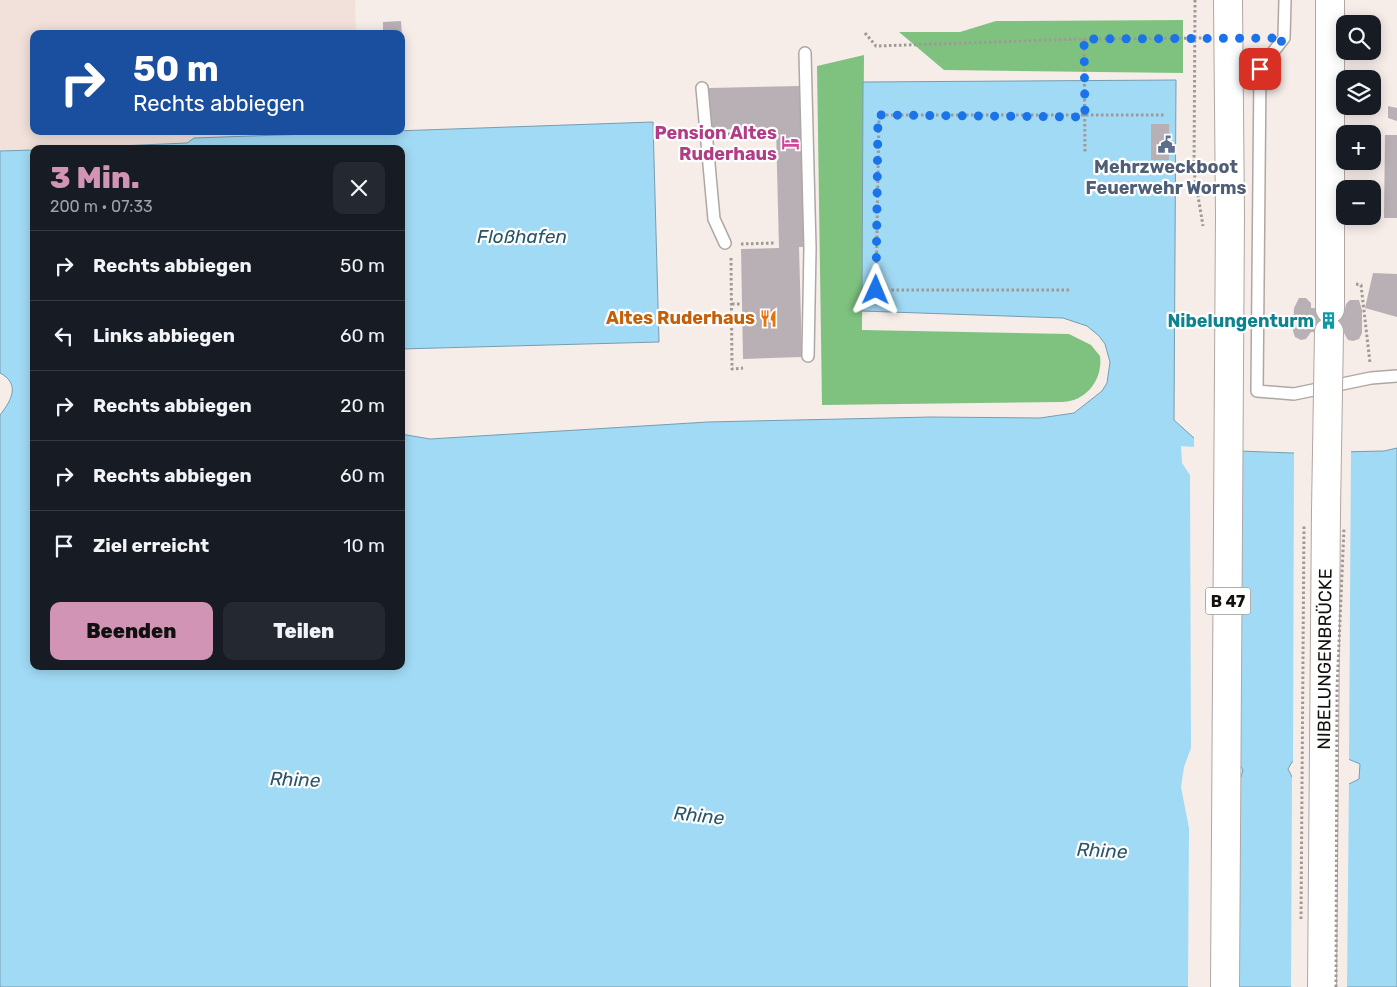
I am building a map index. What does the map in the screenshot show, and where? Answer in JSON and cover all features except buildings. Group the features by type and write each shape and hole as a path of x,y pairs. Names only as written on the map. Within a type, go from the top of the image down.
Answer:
{"highway":[{"name":"B 47","path":"1225,987 1230,215 1228,0"},
{"name":"NIBELUNGENBRÜCKE","path":"1322,987 1329,321 1330,0"}],"lane":[{"path":"1285,0 1284,38 1260,69 1257,391 1294,394 1371,378 1397,376"},
{"path":"805,53 810,248 808,356"},
{"path":"702,88 714,219 725,243"}],"path":[{"path":"866,33 876,46 1084,39 1214,38"},
{"path":"1084,39 1084,153"},
{"path":"1069,290 876,290 878,115 1166,116"},
{"path":"705,134 772,133"},
{"path":"725,243 775,243"},
{"path":"725,243 731,252 732,369 743,368"},
{"path":"1348,282 1361,285 1369,345"},
{"path":"732,304 742,304"},
{"path":"1301,919 1304,515"},
{"path":"1336,987 1337,689 1345,520"}],"shaded area":[{"path":"0,0 355,0 356,30 30,30 30,135 276,135 194,138 187,143 140,145 30,145 30,150 0,151"}],"green space":[{"path":"1183,20 1183,73 944,70 899,32 960,32 996,21"},
{"path":"864,55 862,330 1069,334 1091,345 1100,356 1099,373 1096,380 1092,387 1079,398 1063,402 822,405 817,66"}],"water":[{"name":"Rhine","path":"1176,80 1174,420 1195,439 1239,451 1292,453 1384,451 1397,448 1397,987 0,987 0,415 8,404 12,387 6,377 0,373 0,151 30,150 30,670 405,670 405,435 430,439 708,422 931,417 1040,418 1074,413 1102,391 1107,383 1110,362 1105,344 1087,326 1063,318 862,311 863,82","holes":["1299,758 1348,759 1360,764 1359,779 1347,785 1295,783 1288,769 1292,762","1201,760 1237,760 1243,770 1241,777 1237,781 1196,778 1189,770"]},
{"name":"Floßhafen","path":"653,122 659,342 405,349 405,145 142,145 187,143 194,138 280,135 405,135 405,131"}],"pier":[{"path":"1194,436 1224,445 1235,762 1202,762 1192,770 1202,778 1235,778 1234,987 1188,987 1189,828 1181,787 1184,767 1191,748 1190,475 1182,463 1181,446 1194,447"},
{"path":"1351,449 1349,762 1300,761 1293,765 1294,451"},
{"path":"1292,775 1300,782 1349,781 1347,987 1291,987"}],"place":[{"name":"Pension Altes Ruderhaus","path":"791,143"},
{"name":"Mehrzweckboot Feuerwehr Worms","path":"1166,144"},
{"name":"Altes Ruderhaus","path":"769,318"},
{"name":"Nibelungenturm","path":"1328,321"}],"route":[{"path":"876,290 878,115 1085,117 1084,39 1284,38 1260,69"}]}
